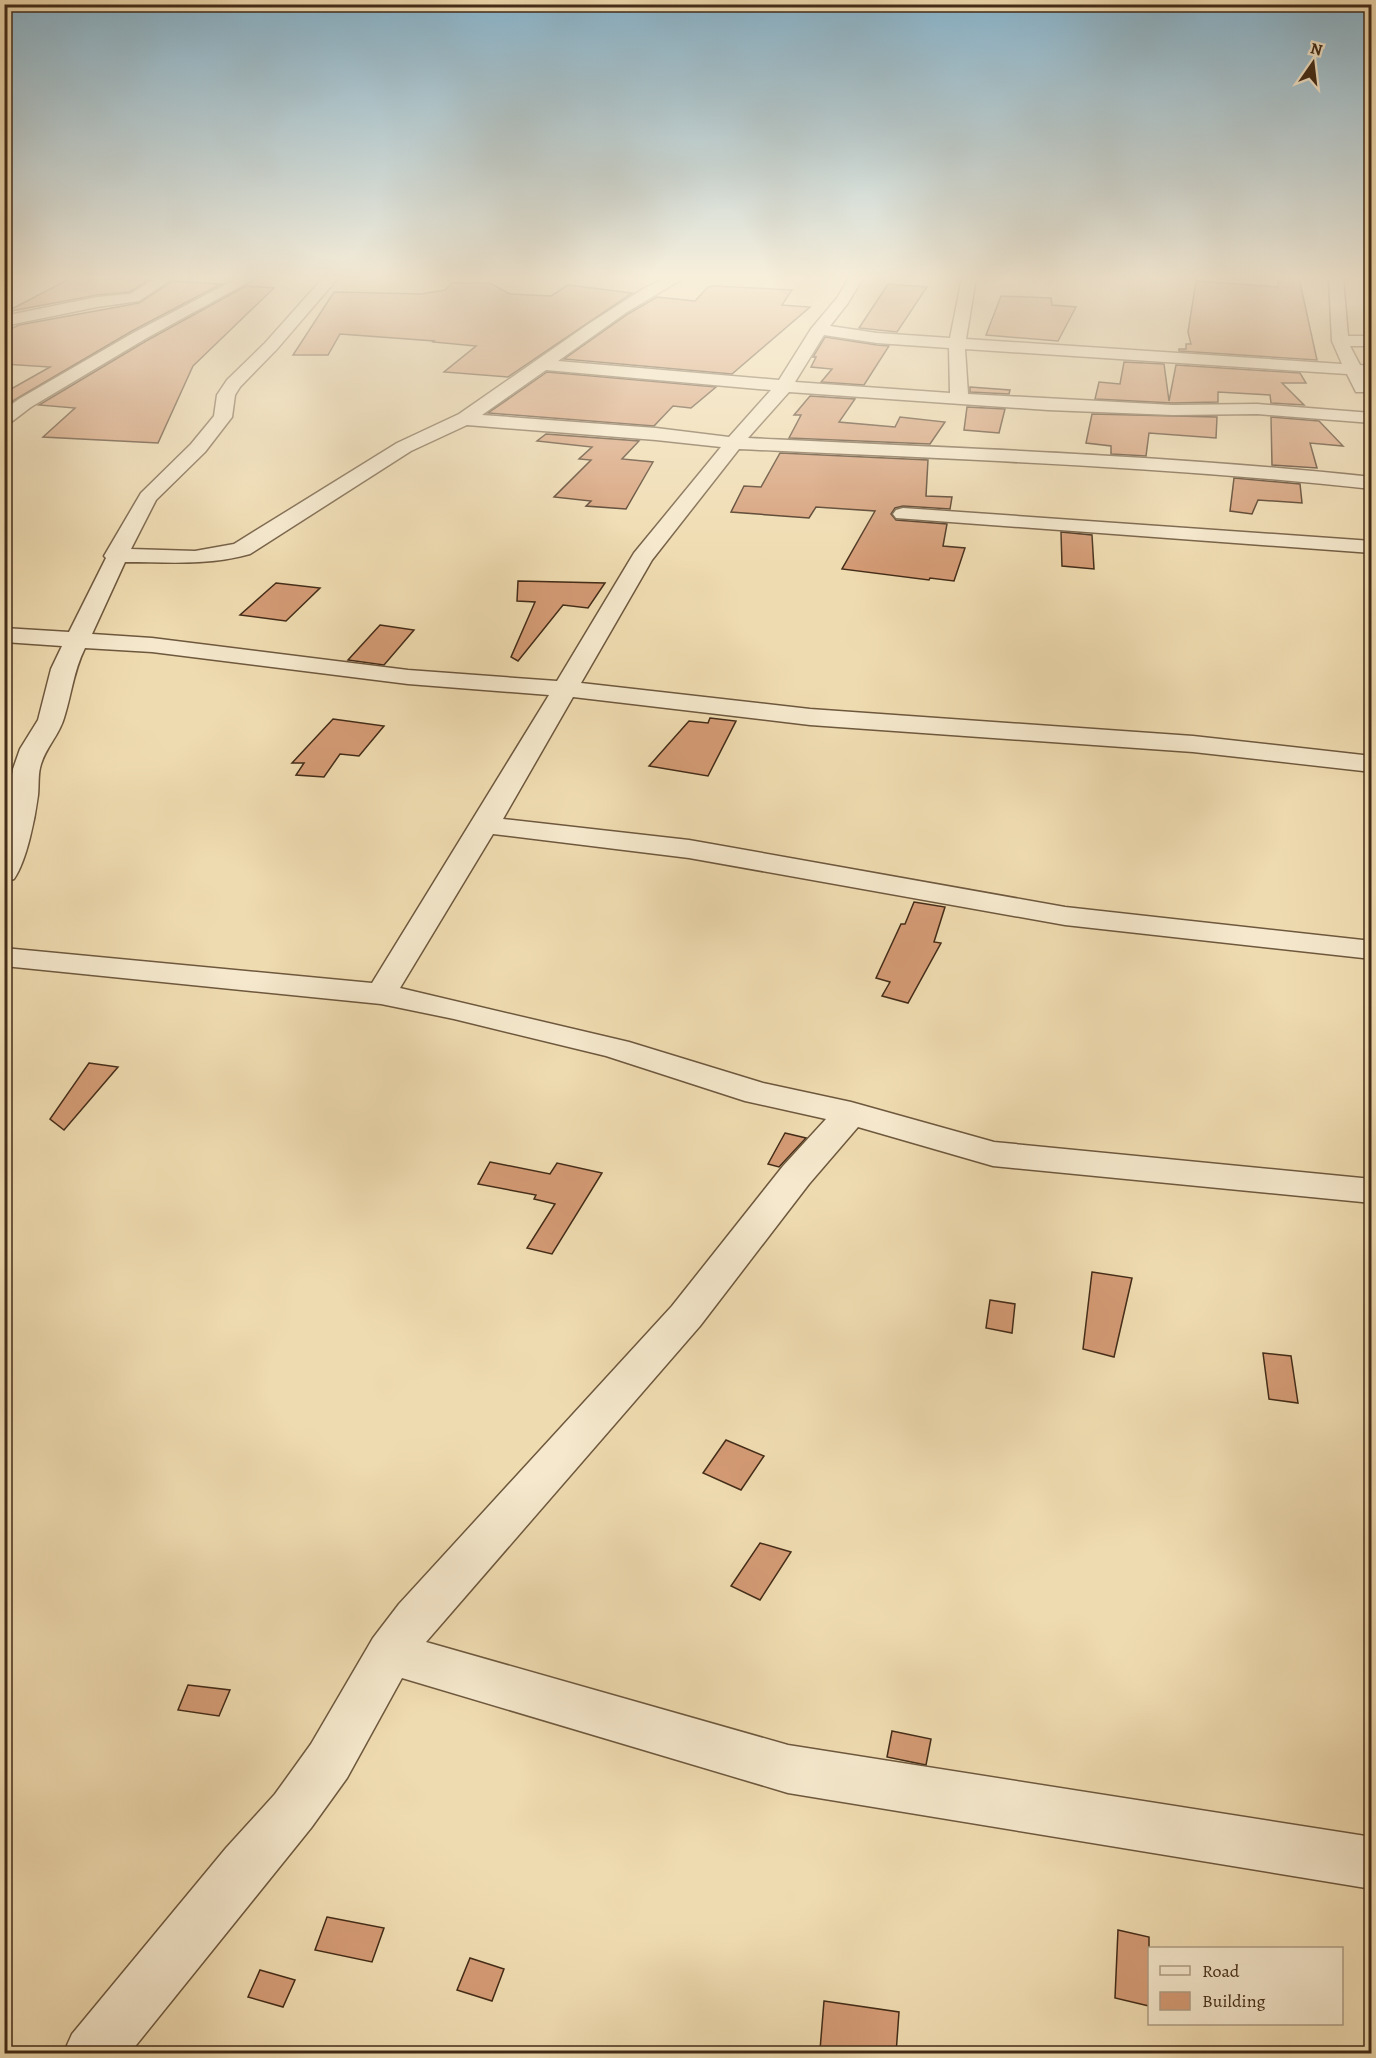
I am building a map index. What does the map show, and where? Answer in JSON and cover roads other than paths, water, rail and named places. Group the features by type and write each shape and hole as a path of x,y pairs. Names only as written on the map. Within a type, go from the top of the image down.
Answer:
{"street":[{"path":"4,418 74,374"},
{"path":"4,873 24,796 26,769 33,749 51,720 63,669 93,609 115,556 148,497 198,448 223,417 226,395 243,374"},
{"path":"115,556 208,558 242,549 406,446 464,419 531,374"},
{"path":"647,374 959,399 1173,410 1286,411 1371,418"},
{"path":"381,994 485,825 642,558 734,443 784,386 791,374"},
{"path":"958,374 959,399"},
{"path":"1356,374 1371,408"},
{"path":"464,419 656,434 734,443 1059,458 1270,472 1371,483"},
{"path":"903,514 1371,548"},
{"path":"4,635 152,645 408,676 564,689 810,717 1193,744 1371,764"},
{"path":"485,825 689,849 1065,916 1371,950"},
{"path":"4,957 381,994 454,1009 617,1049 757,1093 851,1113 993,1154 1371,1191"},
{"path":"92,2054 245,1866 293,1811 329,1761 390,1653 416,1618 686,1316 796,1175 851,1113"},
{"path":"390,1653 788,1769 1371,1863"}]}
